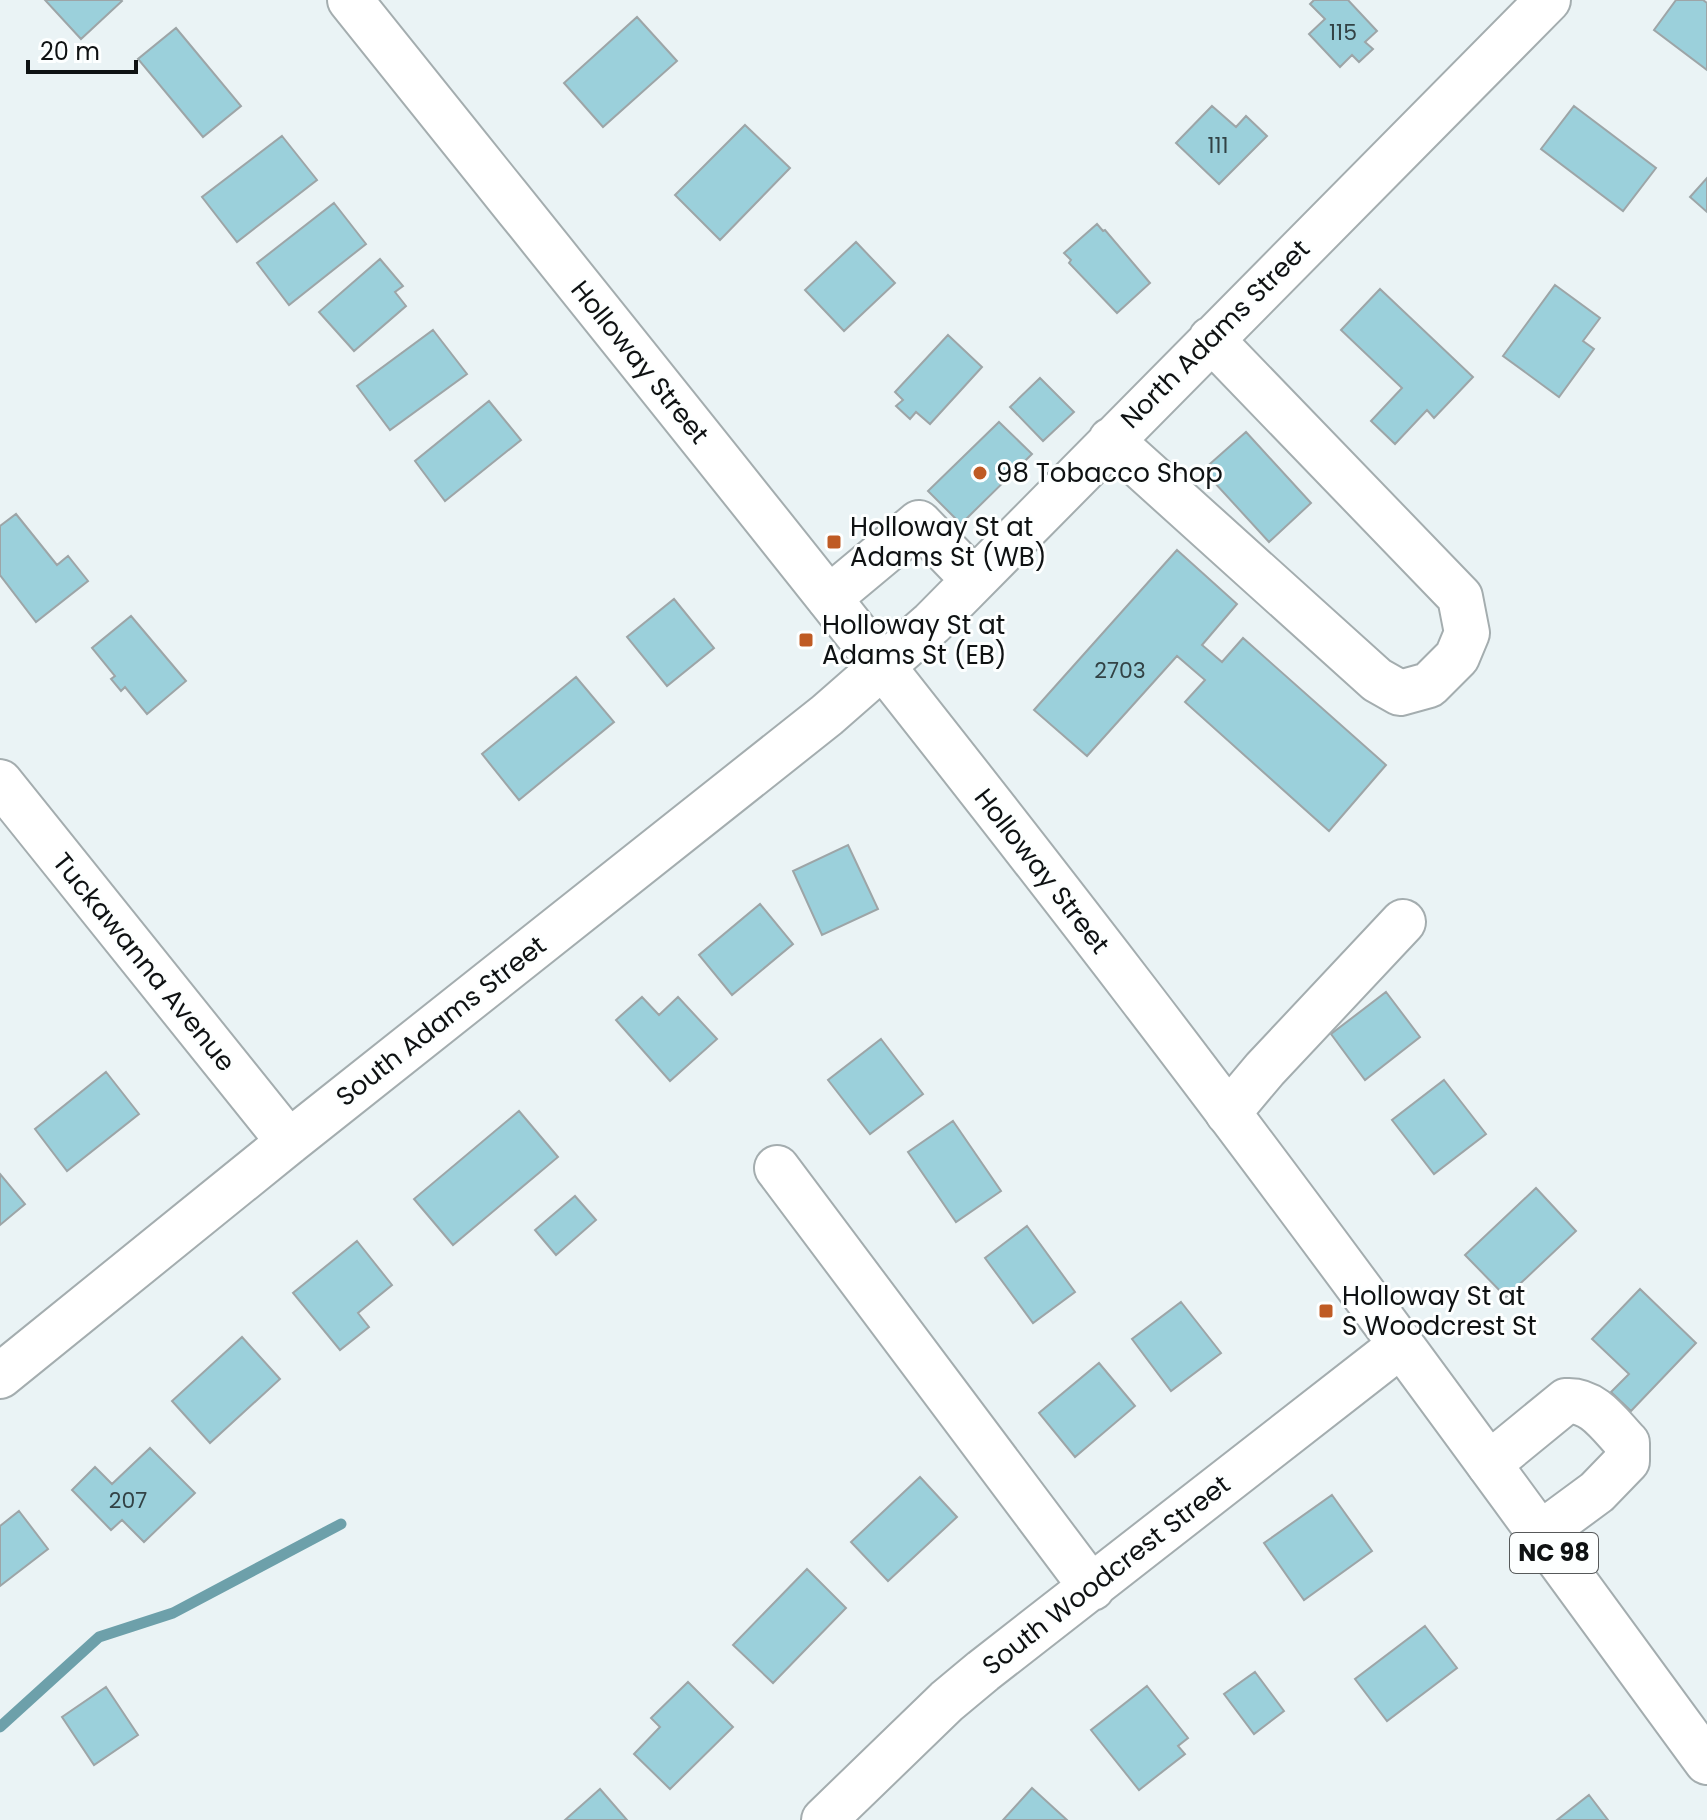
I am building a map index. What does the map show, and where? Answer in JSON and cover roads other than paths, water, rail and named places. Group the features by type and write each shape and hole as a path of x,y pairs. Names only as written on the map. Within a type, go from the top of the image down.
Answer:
{"main road":[{"name":"Holloway Street","path":"350,0 829,598 1228,1113 1707,1762"},
{"name":"North Adams Street","path":"882,667 932,623 1548,0"},
{"path":"1111,440 1377,680 1400,693 1429,685 1457,657 1467,633 1460,597 1211,339"},
{"path":"829,598 919,523 974,580"},
{"name":"South Adams Street","path":"0,1376 827,715 882,667"},
{"name":"Tuckawanna Avenue","path":"0,782 289,1142"},
{"path":"1228,1113 1265,1069 1403,922"},
{"path":"777,1168 1092,1588"},
{"name":"South Woodcrest Street","path":"824,1820 947,1701 1401,1345"},
{"path":"1489,1464 1566,1401 1578,1400 1593,1408 1627,1443 1627,1461 1597,1492 1540,1534"}],"waterway":[{"path":"0,1727 99,1637 173,1613 341,1524"}],"place":[{"name":"98 Tobacco Shop","path":"980,473"},
{"name":"Holloway St at Adams St (WB)","path":"834,542"},
{"name":"Holloway St at Adams St (EB)","path":"806,640"},
{"name":"Holloway St at S Woodcrest St","path":"1326,1311"}]}
